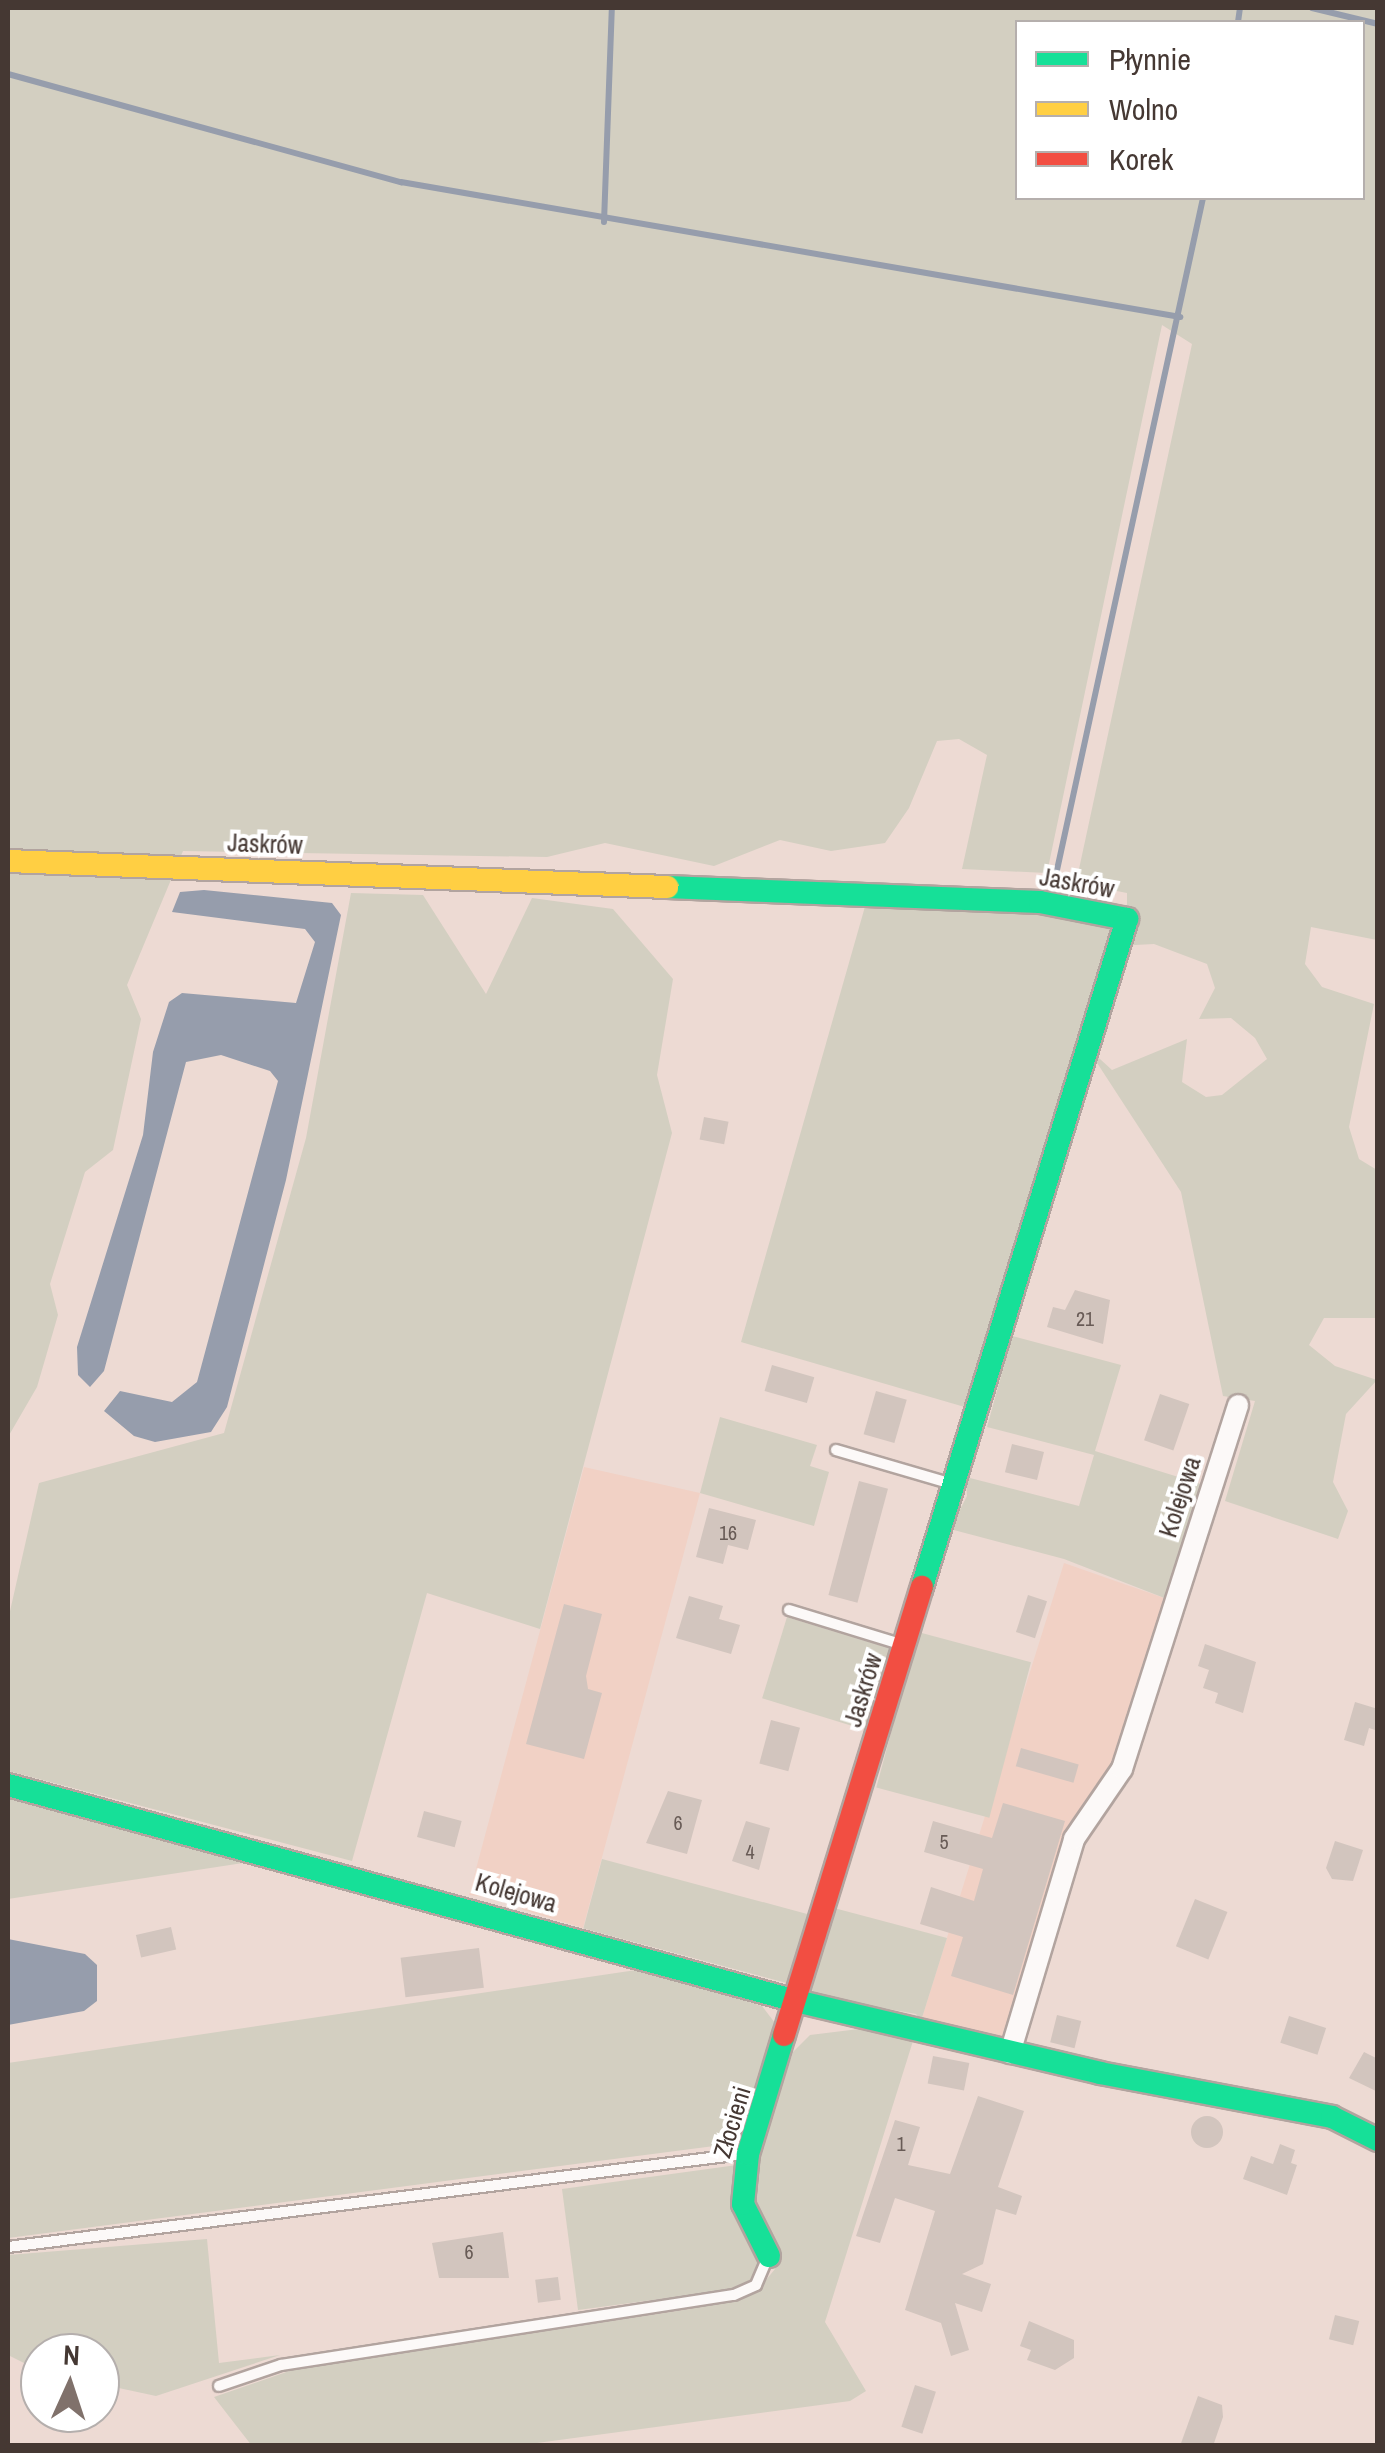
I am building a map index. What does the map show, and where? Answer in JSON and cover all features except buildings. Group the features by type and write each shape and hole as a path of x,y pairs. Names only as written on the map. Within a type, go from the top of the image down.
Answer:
{"street":[{"name":"Jaskrów","path":"8,861 1040,902 1127,919 958,1486 796,2001"},
{"name":"Kolejowa","path":"1010,2053 1074,1839 1122,1769 1238,1405"},
{"name":"Kolejowa","path":"8,1785 796,2001 1010,2053 1332,2117 1378,2140"},
{"name":"Złocieni","path":"768,2256 743,2204 748,2154 796,2001"}],"lane":[{"path":"836,1450 958,1486"},
{"path":"788,1610 906,1645"},
{"path":"8,2247 748,2154"},
{"path":"219,2386 281,2365 734,2294 756,2285 768,2256"}],"shaded area":[{"path":"8,8 1377,8 1377,940 1311,927 1305,964 1322,987 1374,1004 1349,1127 1359,1159 1377,1170 1377,1318 1324,1318 1309,1345 1335,1366 1377,1380 1346,1414 1333,1482 1348,1511 1338,1539 1225,1501 1255,1401 1223,1396 1181,1192 1088,1049 975,1410 741,1342 868,896 1127,906 1127,893 1076,883 1192,344 1162,325 1047,873 962,869 987,755 959,739 937,741 909,808 885,843 831,851 780,840 714,866 605,843 547,857 183,851 127,985 141,1019 113,1150 85,1172 50,1284 58,1315 37,1387 8,1437","holes":["1154,944 1207,964 1215,988 1199,1019 1231,1018 1255,1038 1267,1059 1222,1095 1206,1097 1182,1082 1187,1039 1112,1070 1088,1048 1116,946"]},
{"path":"351,893 423,895 486,994 532,898 613,909 673,979 657,1075 672,1133 540,1629 427,1593 352,1861 8,1771 8,1620 39,1483 224,1433 306,1138"},
{"path":"1012,1336 1121,1365 1095,1451 1204,1485 1167,1599 1064,1559 950,1529 967,1496 966,1477 1079,1506 1094,1455 987,1427"},
{"path":"720,1417 817,1445 810,1466 829,1472 814,1526 700,1493"},
{"path":"584,1467 700,1493 583,1928 523,1910 517,1900 469,1895"},
{"path":"1064,1563 1167,1599 1109,1775 1087,1799 1067,1842 1005,2042 921,2021"},
{"path":"787,1617 891,1649 866,1730 762,1698"},
{"path":"918,1632 1031,1662 989,1818 876,1788"},
{"path":"8,1794 256,1861 8,1899"},
{"path":"602,1859 814,1916 795,1985 583,1929"},
{"path":"834,1908 947,1938 921,2021 916,2014 816,1996 810,1987"},
{"path":"643,1969 762,2006 775,2023 767,2079 734,2140 722,2145 8,2238 8,2063"},
{"path":"859,2029 913,2041 825,2322 866,2391 850,2401 522,2445 252,2446 214,2397 295,2369 690,2309 756,2292 775,2269 757,2218 753,2171 793,2052 810,2035"},
{"path":"737,2165 760,2263 755,2276 736,2289 578,2310 562,2189"},
{"path":"207,2239 219,2363 280,2355 156,2396 120,2388 120,2333 20,2333 20,2361 8,2355 8,2255"}],"water":[{"path":"204,890 332,903 341,915 286,1180 227,1407 211,1432 155,1442 134,1436 104,1411 120,1391 172,1402 197,1382 278,1081 270,1071 221,1055 186,1062 104,1371 90,1387 78,1375 77,1347 143,1135 153,1052 169,1002 182,993 296,1003 315,942 305,929 172,912 180,892"},
{"path":"8,1939 85,1954 97,1965 97,2001 84,2011 8,2025"}],"waterway":[{"path":"604,222 612,8"},
{"path":"1238,20 1240,8"},
{"path":"1312,8 1362,20"},
{"path":"1365,21 1378,24"},
{"path":"8,74 401,182 1180,317"},
{"path":"1052,893 1203,200"}],"traffic: fast":[{"path":"667,887 1040,902 1127,919 922,1587"},
{"path":"8,1785 796,2001 1100,2073 1332,2117 1378,2140"},
{"path":"769,2256 743,2204 748,2154 784,2035"}],"traffic: slow":[{"path":"8,861 667,887"}],"traffic: jam":[{"path":"784,2035 922,1587"}]}
